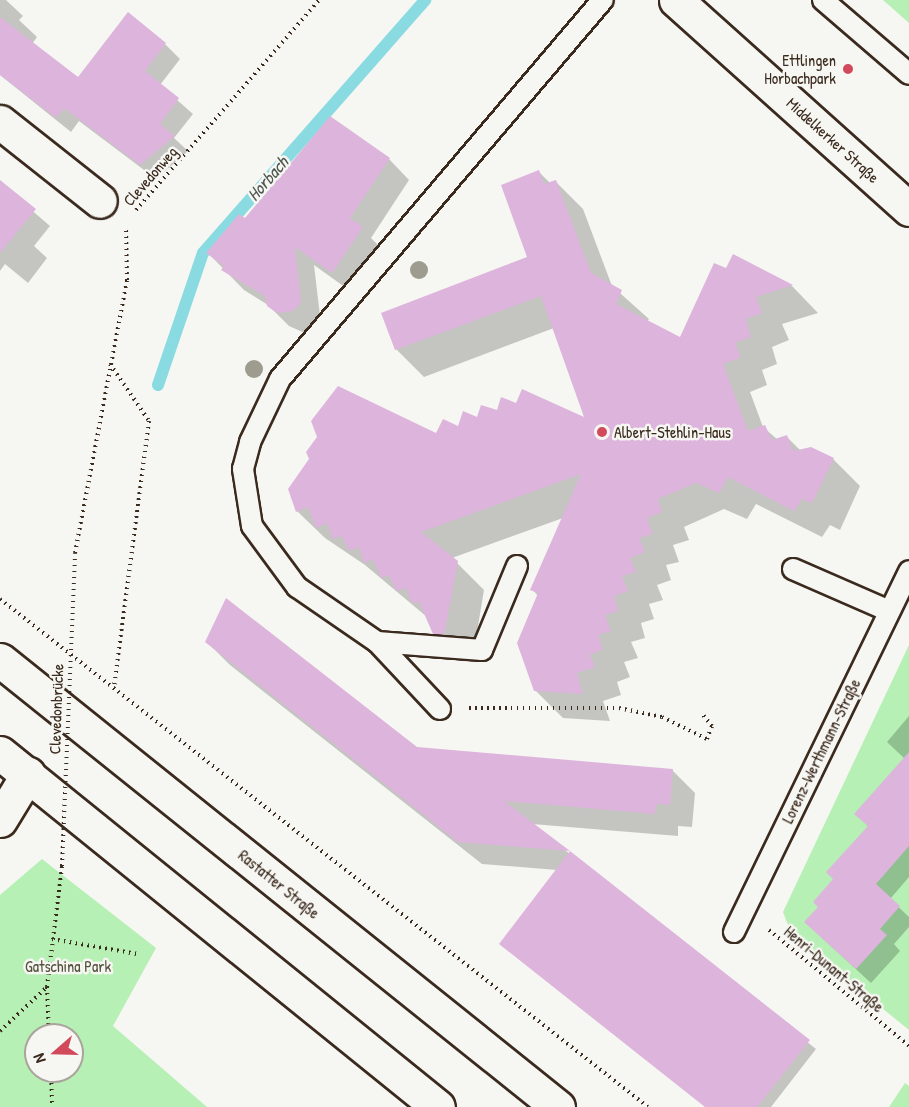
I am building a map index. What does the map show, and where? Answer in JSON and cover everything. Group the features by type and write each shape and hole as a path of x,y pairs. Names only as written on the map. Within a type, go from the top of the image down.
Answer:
{"street":[{"name":"Middelkerker Straße","path":"676,0 909,209"},
{"path":"0,122 100,201"},
{"name":"Rastatter Straße","path":"0,660 558,1107"},
{"path":"0,753 438,1107"},
{"path":"0,820 28,774"}],"lane":[{"path":"440,709 377,642 297,587 252,526 243,469 250,442 280,379 603,0"},
{"path":"824,0 909,74"},
{"path":"377,642 482,650 517,566"},
{"path":"793,569 889,611"},
{"name":"Lorenz-Werthmann-Straße","path":"734,932 909,571"}],"path":[{"name":"Clevedonweg","path":"133,214 318,0"},
{"name":"Clevedonweg","path":"75,553 127,279 125,223"},
{"path":"110,364 149,421 114,687"},
{"name":"Clevedonbrücke","path":"52,939 62,866 75,553"},
{"path":"0,599 648,1107"},
{"path":"440,709 619,708 662,717 707,739 712,726 703,715"},
{"name":"Henri-Dunant-Straße","path":"744,910 909,1046"},
{"path":"48,1023 47,987 52,939 138,954"},
{"path":"0,1031 47,987"},
{"path":"51,1083 52,1107"}],"green space":[{"path":"883,0 909,0 909,23"},
{"path":"909,645 909,1030 792,935 783,912"},
{"name":"Gatschina Park","path":"42,859 156,948 113,1026 207,1107 0,1107 0,895"},
{"path":"905,1083 909,1086 909,1107 889,1107"}],"building":[{"path":"128,12 166,43 145,71 179,98 160,124 175,136 140,165 64,108 56,118 0,75 0,17 78,77"},
{"path":"330,116 390,158 350,218 363,227 332,273 295,247 301,303 293,311 277,313 267,306 265,296 221,270 224,266 206,253 239,214 245,218"},
{"name":"Albert-Stehlin-Haus","path":"539,170 544,184 556,180 591,273 622,290 616,304 680,337 714,263 726,268 733,254 793,285 756,297 762,313 746,319 751,337 735,343 741,357 723,364 748,431 765,425 772,440 787,435 793,451 811,447 834,458 812,503 802,499 794,511 728,477 719,493 696,483 658,499 662,512 647,518 653,534 639,538 645,552 630,558 636,572 622,576 628,591 614,596 618,611 605,615 611,631 598,635 603,649 590,655 595,667 577,673 583,694 534,691 517,643 538,593 530,590 581,474 421,532 458,561 444,635 433,634 419,602 412,603 406,588 396,591 389,575 381,578 373,559 364,563 359,547 349,551 342,536 333,539 327,523 316,528 308,507 296,512 288,489 309,459 306,452 317,437 311,421 338,386 436,433 443,419 458,426 463,411 477,417 481,405 497,410 501,397 516,403 522,389 584,417 541,296 395,350 381,313 527,257 501,185"},
{"path":"0,180 36,209 0,253"},
{"path":"226,598 417,747 673,769 670,805 656,804 655,814 504,801 570,851 458,842 205,642"},
{"path":"909,752 909,846 876,884 900,906 880,929 887,935 856,969 804,922 818,907 813,902 833,879 826,872 868,826 854,814"},
{"path":"570,851 810,1040 757,1107 705,1107 499,944"}],"waterway":[{"name":"Horbach","path":"158,385 203,253 425,0"}],"place":[{"name":"Ettlingen Horbachpark","path":"848,69"},
{"name":"Albert-Stehlin-Haus","path":"602,432"}]}
